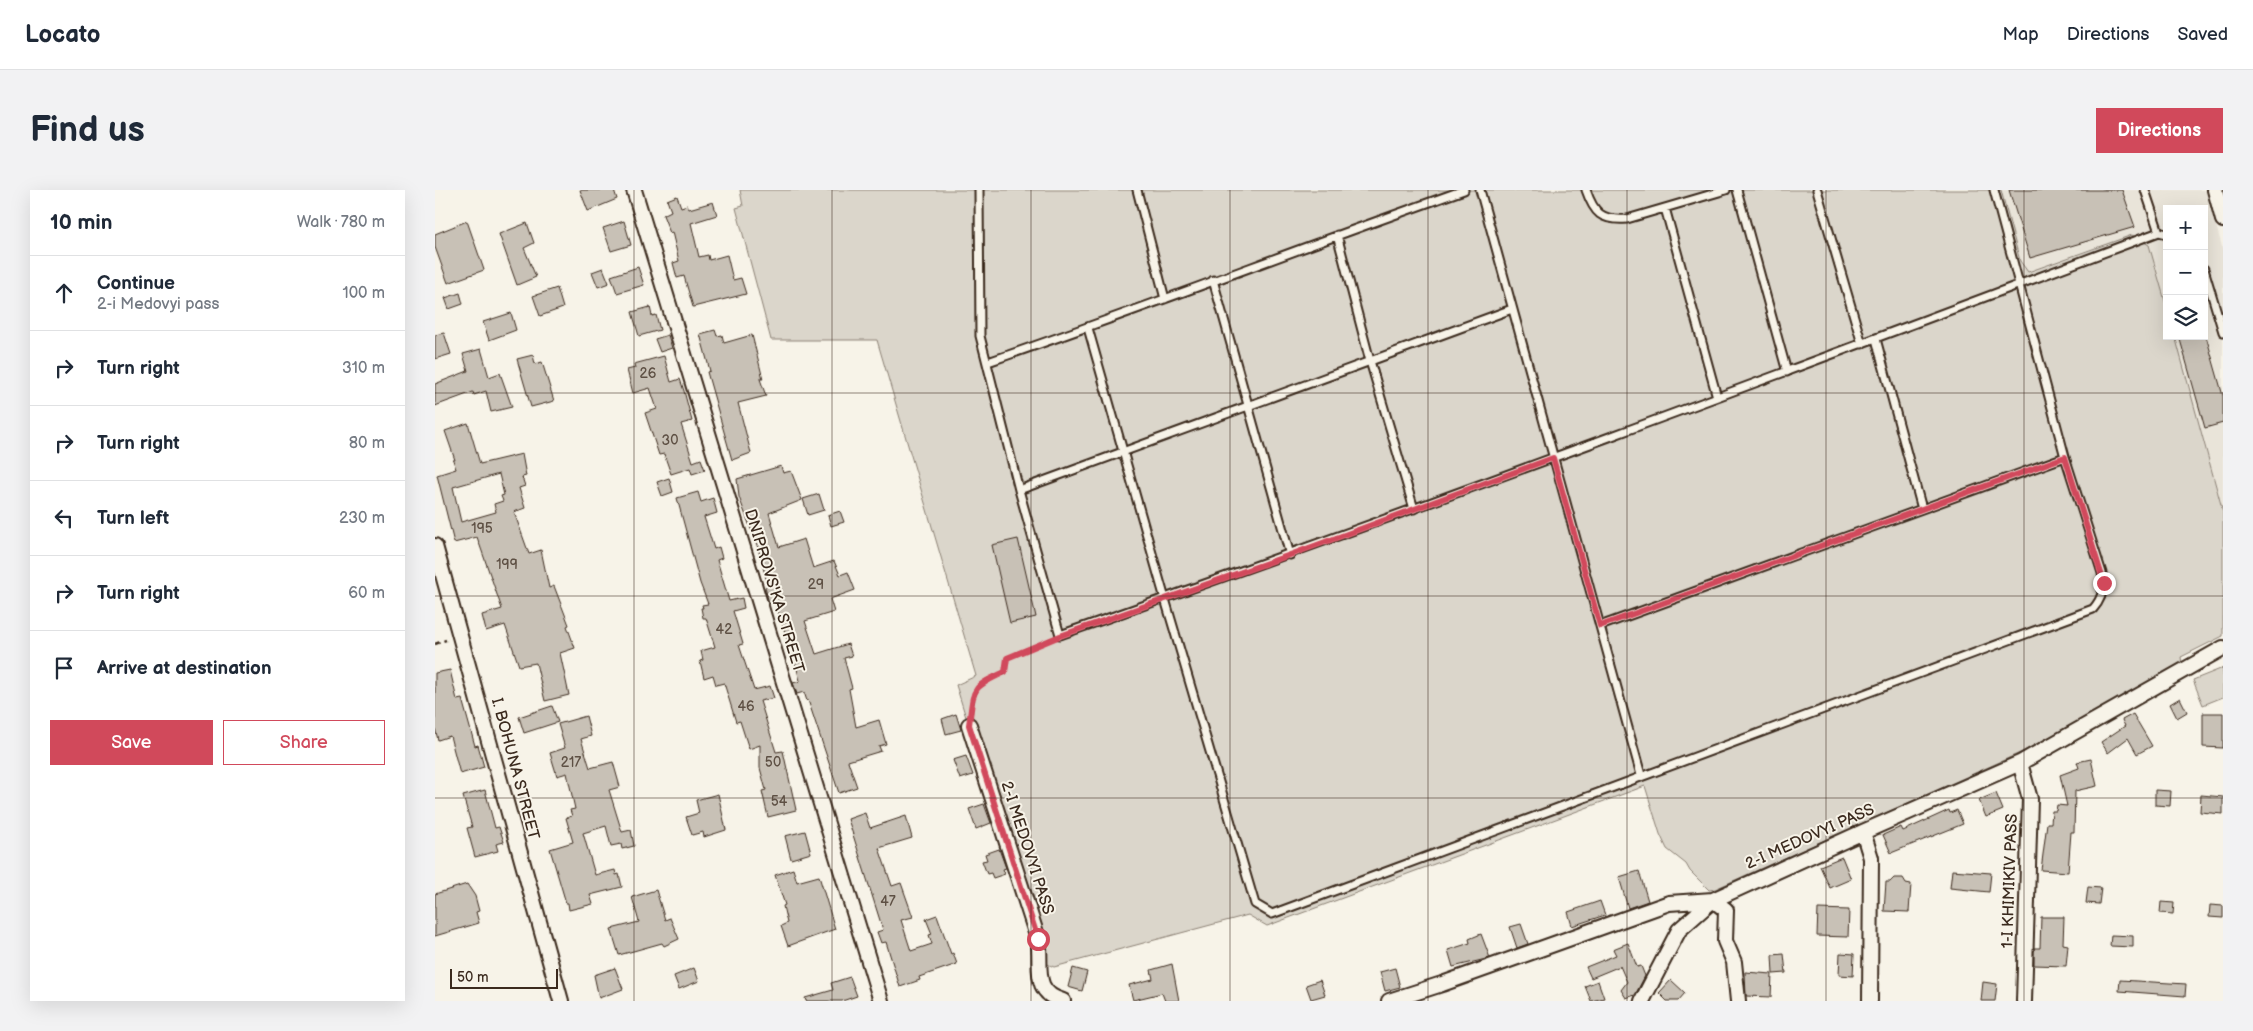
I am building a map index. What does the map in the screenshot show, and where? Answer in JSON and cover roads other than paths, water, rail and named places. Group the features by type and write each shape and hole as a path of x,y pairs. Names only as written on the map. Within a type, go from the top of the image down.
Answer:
{"street":[{"name":"DNIPROVS'KA STREET","path":"634,190 881,1001"},
{"path":"2215,190 2223,220"},
{"name":"I. BOHUNA STREET","path":"435,546 561,1001"},
{"name":"2-I MEDOVYI PASS","path":"1389,1001 1443,984 1669,902 1713,900 2020,764 2223,648"},
{"name":"2-I MEDOVYI PASS","path":"969,725 1038,939 1040,949 1040,981 1048,995 1063,1001"},
{"name":"1-I KHIMIKIV PASS","path":"2020,764 2031,799 2024,1001"},
{"path":"1863,832 1871,858 1870,1001"},
{"path":"1642,1001 1679,930 1713,900 1726,910 1725,941 1734,962 1737,1001"}],"lane":[{"path":"979,190 980,336 1019,490 1060,636 1290,555 1876,339 2019,284 2163,233 2145,190"},
{"path":"1137,190 1165,299"},
{"path":"988,362 1088,328 1213,280 1464,190"},
{"path":"1480,190 1511,309 1641,775"},
{"path":"1586,190 1592,207 1599,215 1608,218 1627,219 1726,190"},
{"path":"1737,190 1787,372"},
{"path":"1817,190 1862,344"},
{"path":"1088,328 1165,599 1255,904 1272,914 1641,775 2093,609 2101,601 2104,583 2065,457 1995,190"},
{"path":"1665,208 1717,397"},
{"path":"1337,235 1370,361 1414,509"},
{"path":"1213,280 1290,555"},
{"path":"2208,281 2223,332"},
{"path":"1019,490 1511,309"},
{"path":"1876,339 1922,509"},
{"path":"1600,626 2065,457"}]}
